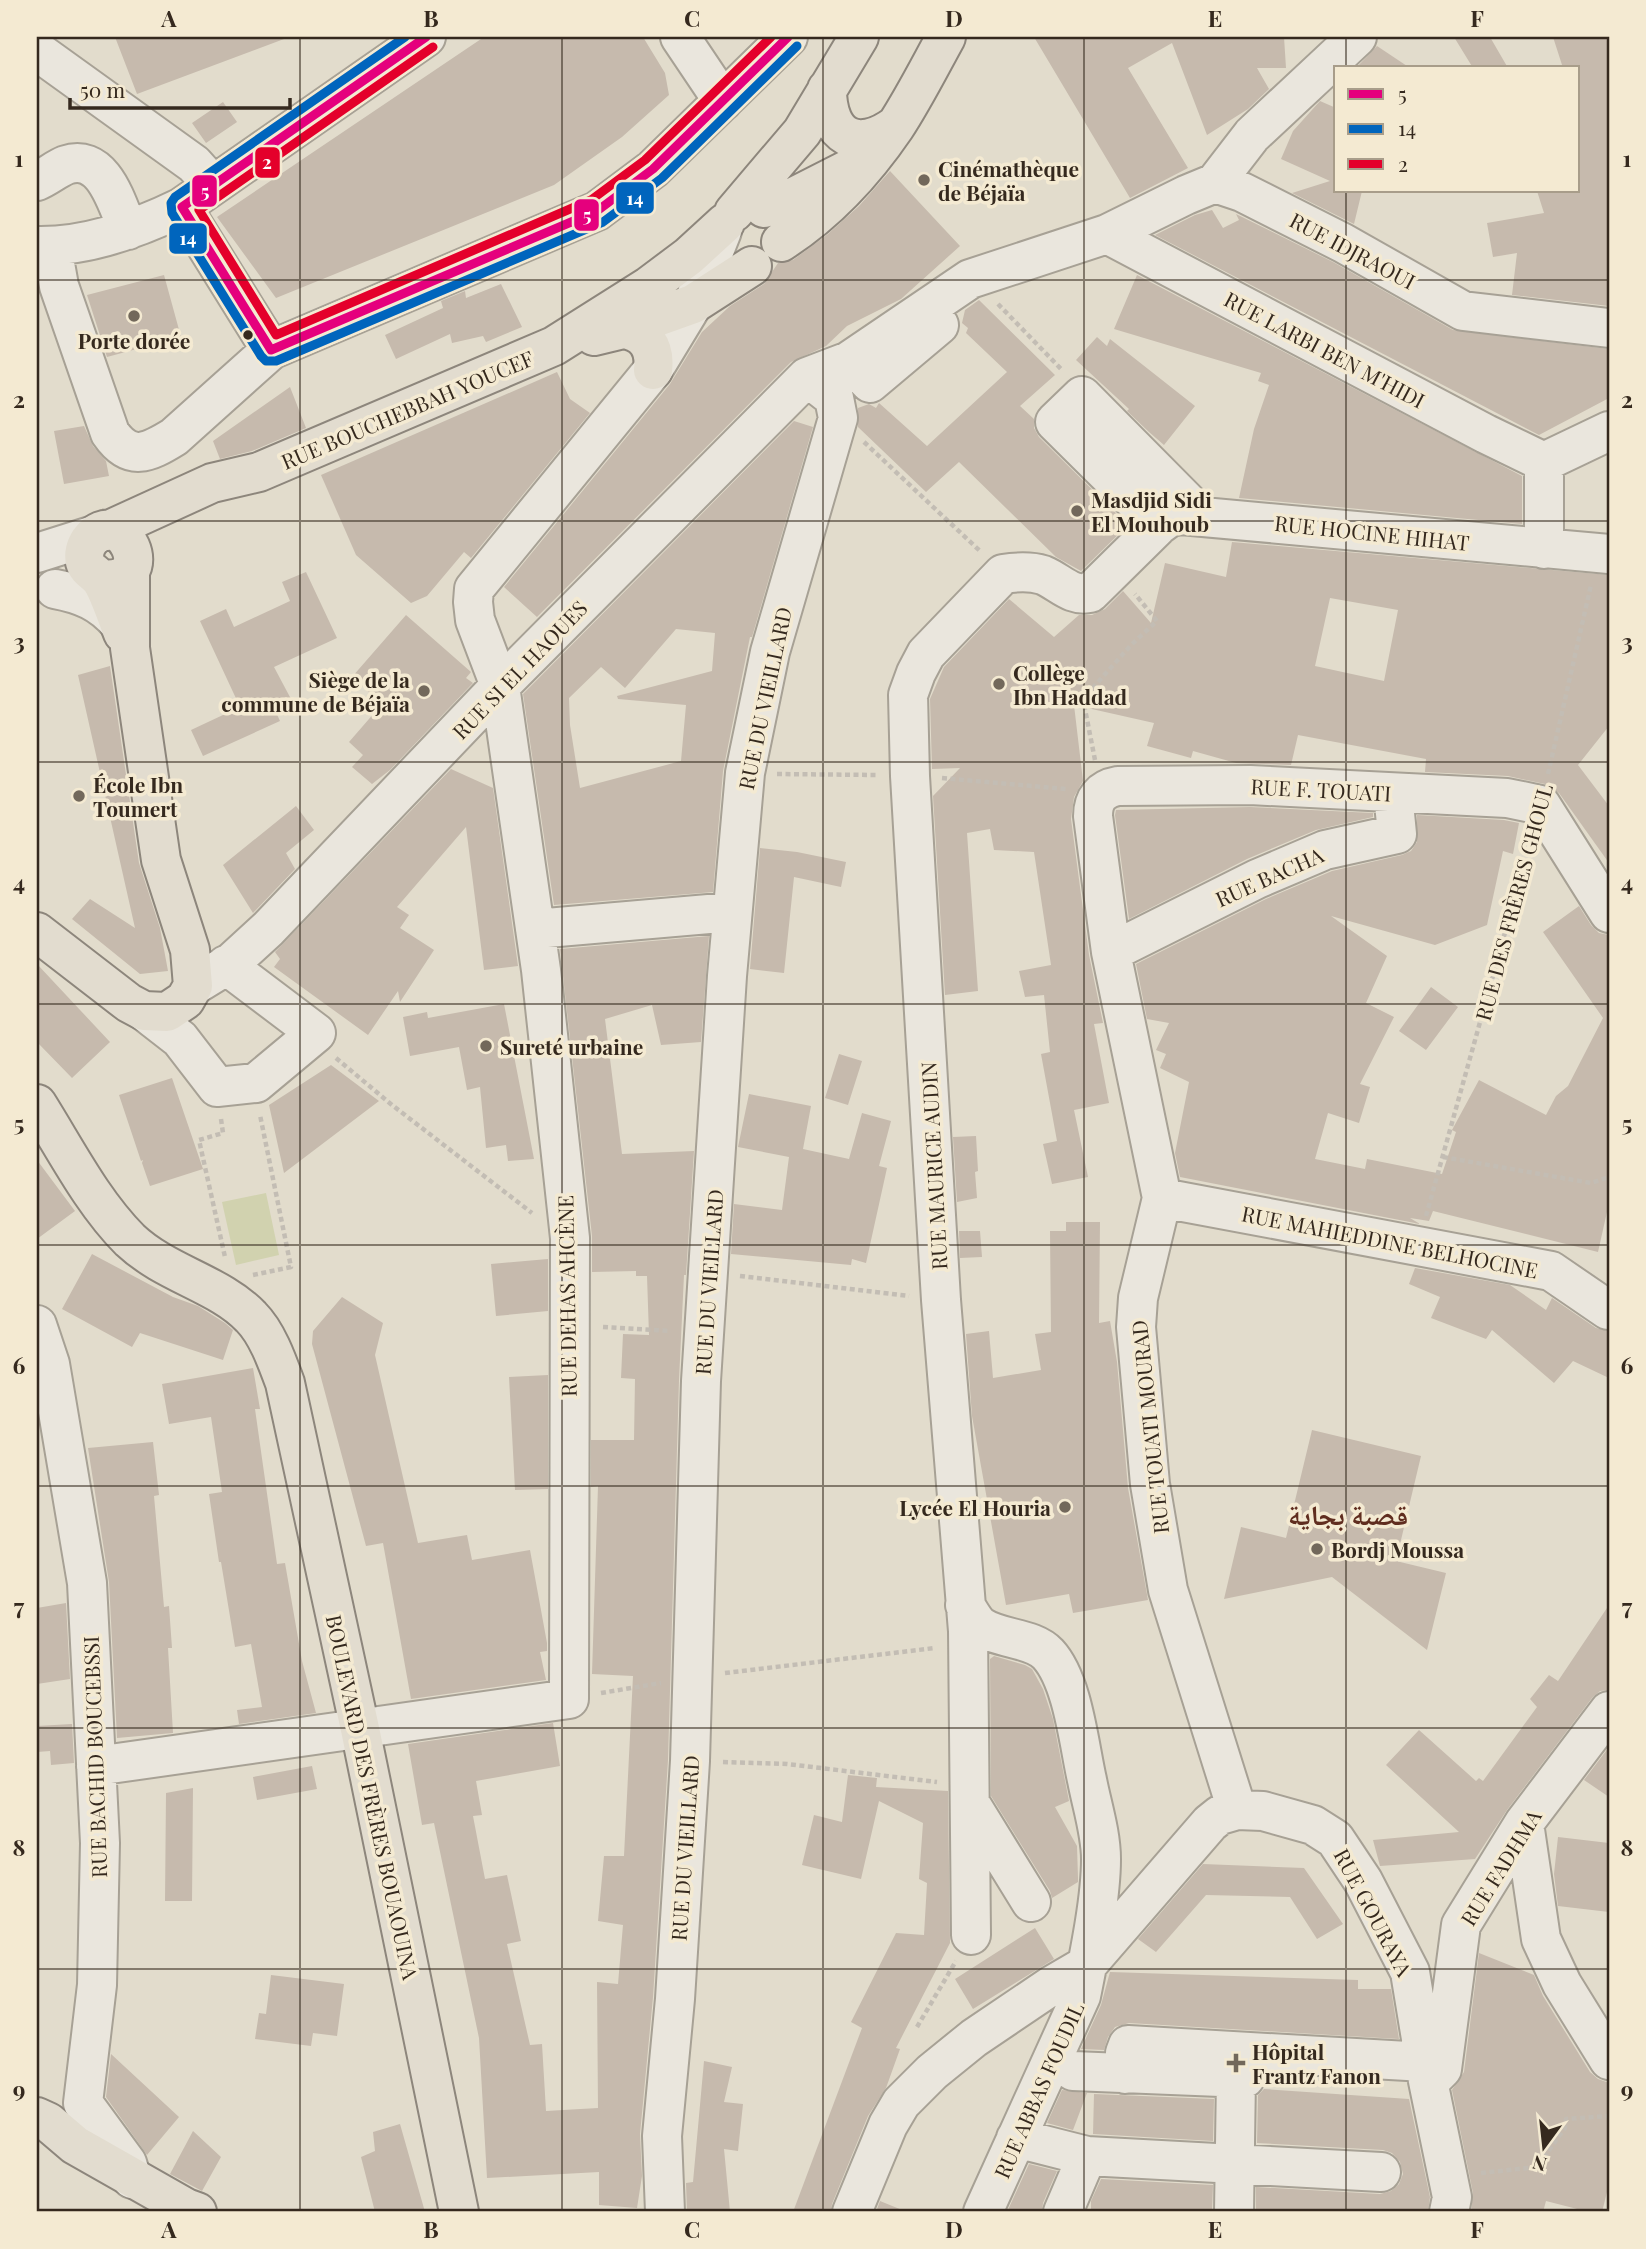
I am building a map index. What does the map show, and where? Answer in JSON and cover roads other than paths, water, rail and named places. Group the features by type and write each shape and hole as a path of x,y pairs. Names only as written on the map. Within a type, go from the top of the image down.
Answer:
{"main road":[{"name":"RUE BOUCHEBBAH YOUCEF","path":"102,532 212,483 259,472 554,346 649,286 689,256 757,221 802,132 859,37"},
{"path":"757,221 802,228 831,203 896,125 946,37"},
{"path":"827,89 828,113 834,124 853,139 866,141 877,138 896,125"},
{"name":"RUE BOUCHEBBAH YOUCEF","path":"554,346 623,329 693,304 752,266 771,259 757,221 802,132"},
{"path":"623,329 641,335 648,342 654,360 653,370"},
{"name":"RUE BOUCHEBBAH YOUCEF","path":"121,569 148,539 219,504 259,472"},
{"path":"37,932 129,1003 144,1011 160,1013 173,1009 185,1000 193,986 190,950 161,860 124,635 121,569 133,548 127,538 118,533 102,532"},
{"name":"BOULEVARD DES FRÈRES BOUAOUINA","path":"37,1104 95,1197 131,1241 163,1266 223,1286 237,1305 253,1319 275,1357 285,1383 360,1730 459,2212"},
{"path":"37,2117 48,2122 75,2145 132,2179 197,2212"}],"street":[{"path":"426,37 182,207 128,230 89,241 44,246 105,422 119,446 130,452 140,452 174,438 271,350 597,211 653,169 788,37"},
{"path":"680,37 723,101"},
{"path":"1107,234 1214,183 1252,135 1357,37"},
{"path":"37,51 194,164 213,185"},
{"path":"37,181 66,165 87,165 96,169 108,185 128,230"},
{"name":"RUE IDJRAOUI","path":"1214,183 1242,192 1343,243 1463,311 1609,328"},
{"path":"182,207 271,350"},
{"name":"RUE BOUCHEBBAH YOUCEF","path":"693,304 757,221"},
{"name":"RUE SI EL HAOUES","path":"193,986 226,965 268,929 500,686 807,377 849,361 971,279 1107,234"},
{"name":"RUE LARBI BEN M'HIDI","path":"1107,234 1544,462"},
{"name":"RUE DEHAS AHCÈNE","path":"360,1730 569,1699 570,1238 535,929 500,686 475,620 472,602 474,589 653,370 693,304"},
{"name":"RUE DU VIEILLARD","path":"665,2212 662,2137 675,1999 690,1761 696,1480 707,1272 732,912 745,773 769,653 838,418 834,398 807,377"},
{"path":"1082,396 1200,515 1170,517 1159,525 1055,422 1082,396"},
{"path":"1544,550 1544,462 1609,431"},
{"name":"RUE HOCINE HIHAT","path":"1200,515 1604,554"},
{"name":"RUE MAURICE AUDIN","path":"971,1935 967,1644 941,1300 908,695 926,654 1003,574 1021,571 1043,575 1074,593 1090,593 1159,525"},
{"name":"RUE BOUCHEBBAH YOUCEF","path":"37,553 102,532"},
{"path":"46,589 121,569"},
{"path":"46,589 86,597 105,608 124,635"},
{"name":"RUE F. TOUATI","path":"1101,792 1118,786 1250,785 1507,798 1541,805 1609,913"},
{"name":"RUE TOUATI MOURAD","path":"1101,792 1093,806 1093,816 1111,952 1162,1198 1138,1298 1136,1327 1150,1484 1168,1590 1237,1810"},
{"name":"RUE BACHA","path":"1111,952 1268,874 1325,850 1397,834 1392,793"},
{"path":"535,929 732,912"},
{"path":"144,1011 180,1039 217,1087 256,1083 316,1033 226,965"},
{"name":"RUE MAHIEDDINE BELHOCINE","path":"1162,1198 1551,1271 1608,1310"},
{"name":"RUE BACHID BOUCEBSSI","path":"37,1325 50,1364 87,1583 100,1843 97,1985 83,2103 127,2163 132,2179"},
{"path":"965,1605 978,1625 1046,1652 1059,1670 1076,1724 1101,1862 1087,1965"},
{"name":"RUE FADHMA","path":"1426,2072 1437,2077 1442,2069 1461,1925 1524,1823 1609,1711"},
{"path":"96,1766 360,1730"},
{"path":"970,1794 1031,1902"},
{"path":"852,2212 888,2125 901,2103 932,2071 974,2038 1087,1965 1210,1823 1220,1815 1237,1810"},
{"name":"RUE GOURAYA","path":"1237,1810 1263,1811 1313,1825 1335,1839 1363,1881 1410,1972 1448,2194"},
{"path":"1524,1823 1541,1939 1562,1984 1609,2060"},
{"path":"1097,1893 1099,1907 1109,1912 1118,1913 1138,1904"},
{"name":"RUE ABBAS FOUDIL","path":"983,2212 1081,1996 1087,1965"},
{"path":"1125,2074 1125,2053 1128,2045 1377,2059 1426,2072"},
{"path":"1073,2071 1366,2081 1373,2078 1377,2070 1377,2059"},
{"path":"1234,2212 1236,2077"},
{"path":"1016,2138 1087,2156 1381,2172"},
{"path":"1063,2212 1087,2156"}],"place":[{"name":"Cinémathèque de Béjaïa","path":"924,180"},
{"name":"Porte dorée","path":"134,316"},
{"name":"Masdjid Sidi El Mouhoub","path":"1077,511"},
{"name":"Collège Ibn Haddad","path":"999,684"},
{"name":"Siège de la commune de Béjaïa","path":"424,691"},
{"name":"École Ibn Toumert","path":"79,796"},
{"name":"Sureté urbaine","path":"486,1046"},
{"name":"Lycée El Houria","path":"1065,1507"},
{"name":"Bordj Moussa","path":"1317,1549"},
{"name":"Hôpital Frantz Fanon","path":"1236,2063"}],"district":[{"name":"قصبة بجاية","path":"1348,1513"}]}
